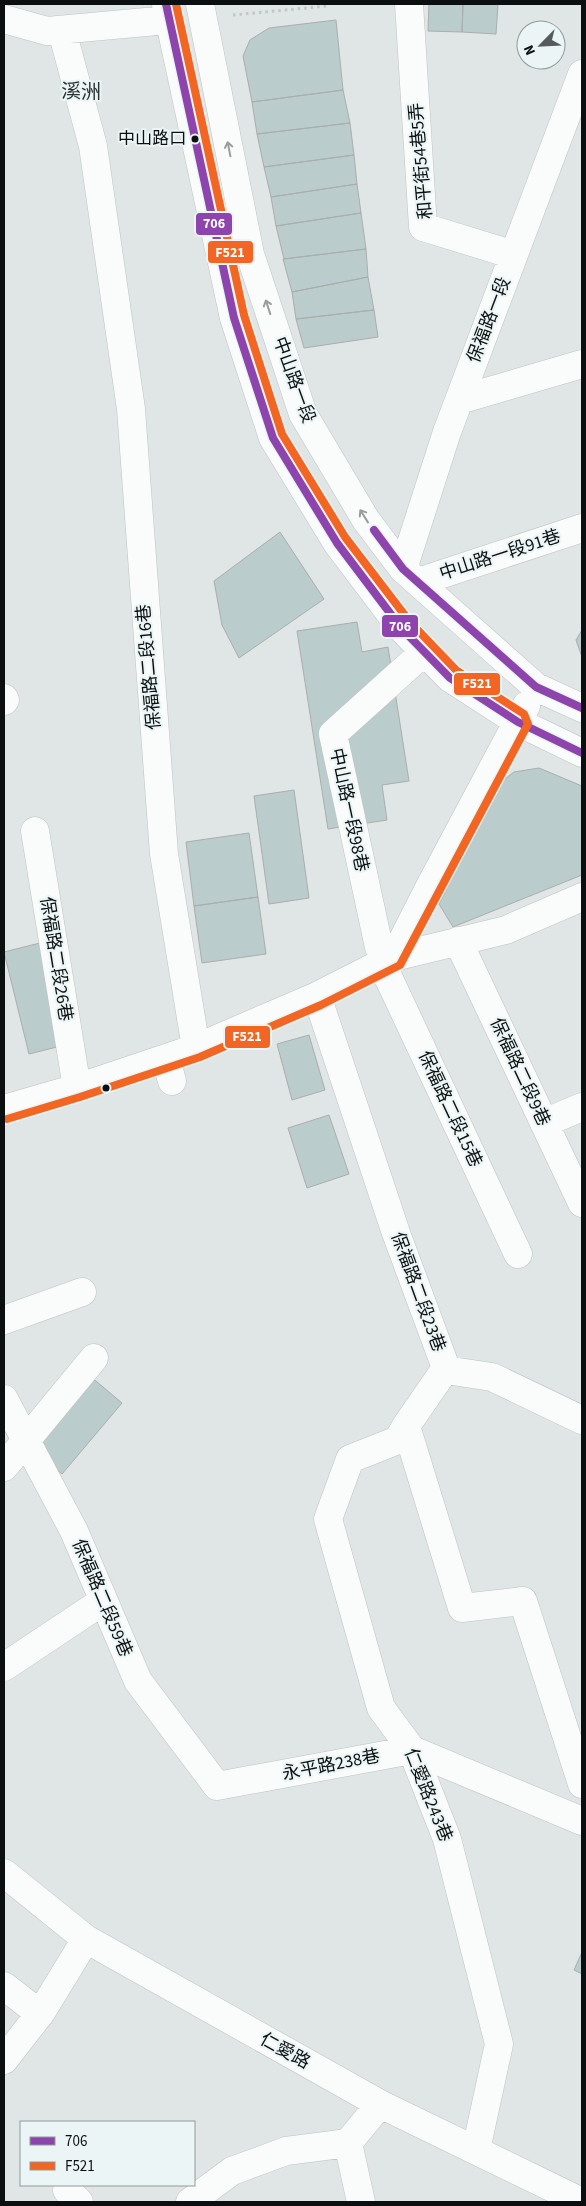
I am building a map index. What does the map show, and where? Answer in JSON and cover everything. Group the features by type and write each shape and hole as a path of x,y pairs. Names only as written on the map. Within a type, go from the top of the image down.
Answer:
{"street":[{"name":"和平街54巷5弄","path":"409,4 423,227 514,255"},
{"name":"中山路一段","path":"201,11 250,254 303,414 366,520 410,576 565,695"},
{"name":"中山路一段","path":"167,12 234,318 273,438 337,543 402,630 450,678 518,722 582,753"},
{"path":"4,19 47,31 62,31 167,12"},
{"name":"保福路二段16巷","path":"62,31 94,146 131,409 164,854 196,1048"},
{"name":"保福路一段","path":"410,576 459,400 582,74"},
{"path":"459,400 582,364"},
{"name":"中山路一段91巷","path":"410,576 582,528"},
{"name":"中山路一段98巷","path":"385,956 333,734 424,652"},
{"path":"385,956 430,886 518,722 565,695"},
{"name":"保福路二段26巷","path":"35,831 77,1088"},
{"path":"4,1109 77,1088 169,1070 196,1048 317,996 385,956 458,942 506,930 582,897"},
{"name":"保福路二段9巷","path":"458,942 582,1203"},
{"name":"保福路二段15巷","path":"385,956 518,1254"},
{"name":"保福路二段23巷","path":"317,996 396,1233 446,1368 406,1426"},
{"path":"544,1123 582,1107"},
{"path":"4,1320 82,1292"},
{"path":"4,1467 94,1358"},
{"path":"446,1368 452,1371 492,1377 582,1420"},
{"name":"保福路二段59巷","path":"4,1399 74,1531 138,1682 217,1786"},
{"path":"406,1426 462,1608 523,1601 582,1784"},
{"name":"仁愛路243巷","path":"406,1426 398,1440 350,1459 328,1519 381,1708 412,1750 447,1839 499,2044 476,2150"},
{"path":"4,1667 103,1601"},
{"path":"412,1750 582,1821"},
{"name":"永平路238巷","path":"217,1786 412,1750"},
{"name":"仁愛路","path":"4,1873 86,1940 380,2104 582,2202"},
{"path":"4,2060 40,2014 86,1940"},
{"path":"4,1986 40,2014"},
{"path":"190,2202 232,2171 286,2151 348,2144 380,2104"},
{"path":"348,2144 361,2202"}],"path":[{"path":"201,11 327,6"}],"building":[{"path":"429,4 463,4 462,32 428,31"},
{"path":"463,4 498,4 496,34 462,32"},
{"path":"336,20 343,90 252,102 243,56 250,40 269,28"},
{"path":"343,90 350,123 257,134 252,102"},
{"path":"350,123 354,155 264,167 257,134"},
{"path":"354,155 357,184 271,197 264,167"},
{"path":"357,184 361,213 276,226 271,197"},
{"path":"361,213 366,249 284,259 276,226"},
{"path":"366,249 368,277 292,292 283,259"},
{"path":"368,277 374,310 296,319 292,292"},
{"path":"374,310 378,337 304,348 296,319"},
{"path":"280,532 324,599 239,658 222,625 214,581"},
{"path":"357,622 362,652 388,647 409,781 382,785 387,820 328,829 297,631"},
{"path":"582,630 582,657 576,640"},
{"path":"539,768 582,786 582,875 453,927 439,904 498,784 514,772"},
{"path":"294,790 309,898 269,904 254,796"},
{"path":"249,833 258,897 194,906 186,842"},
{"path":"258,897 266,954 202,963 194,906"},
{"path":"40,943 65,1045 29,1054 4,952"},
{"path":"309,1035 325,1090 292,1100 277,1044"},
{"path":"329,1115 349,1174 307,1188 288,1128"},
{"path":"90,1376 122,1403 62,1474 30,1447"},
{"path":"582,1952 582,1974 574,1970"}],"transit line":[{"name":"706","path":"166,4 234,318 273,438 337,543 402,629 450,678 518,722 582,753"},
{"name":"F521","path":"7,1119 200,1057 321,1005 400,965 528,724 524,714 456,670 410,622 345,537 282,434 244,315 176,4"},
{"name":"706","path":"374,530 403,569 536,687 582,708"}],"place":[{"name":"中山路口","path":"195,139"}],"district":[{"name":"溪洲","path":"81,92"}]}
